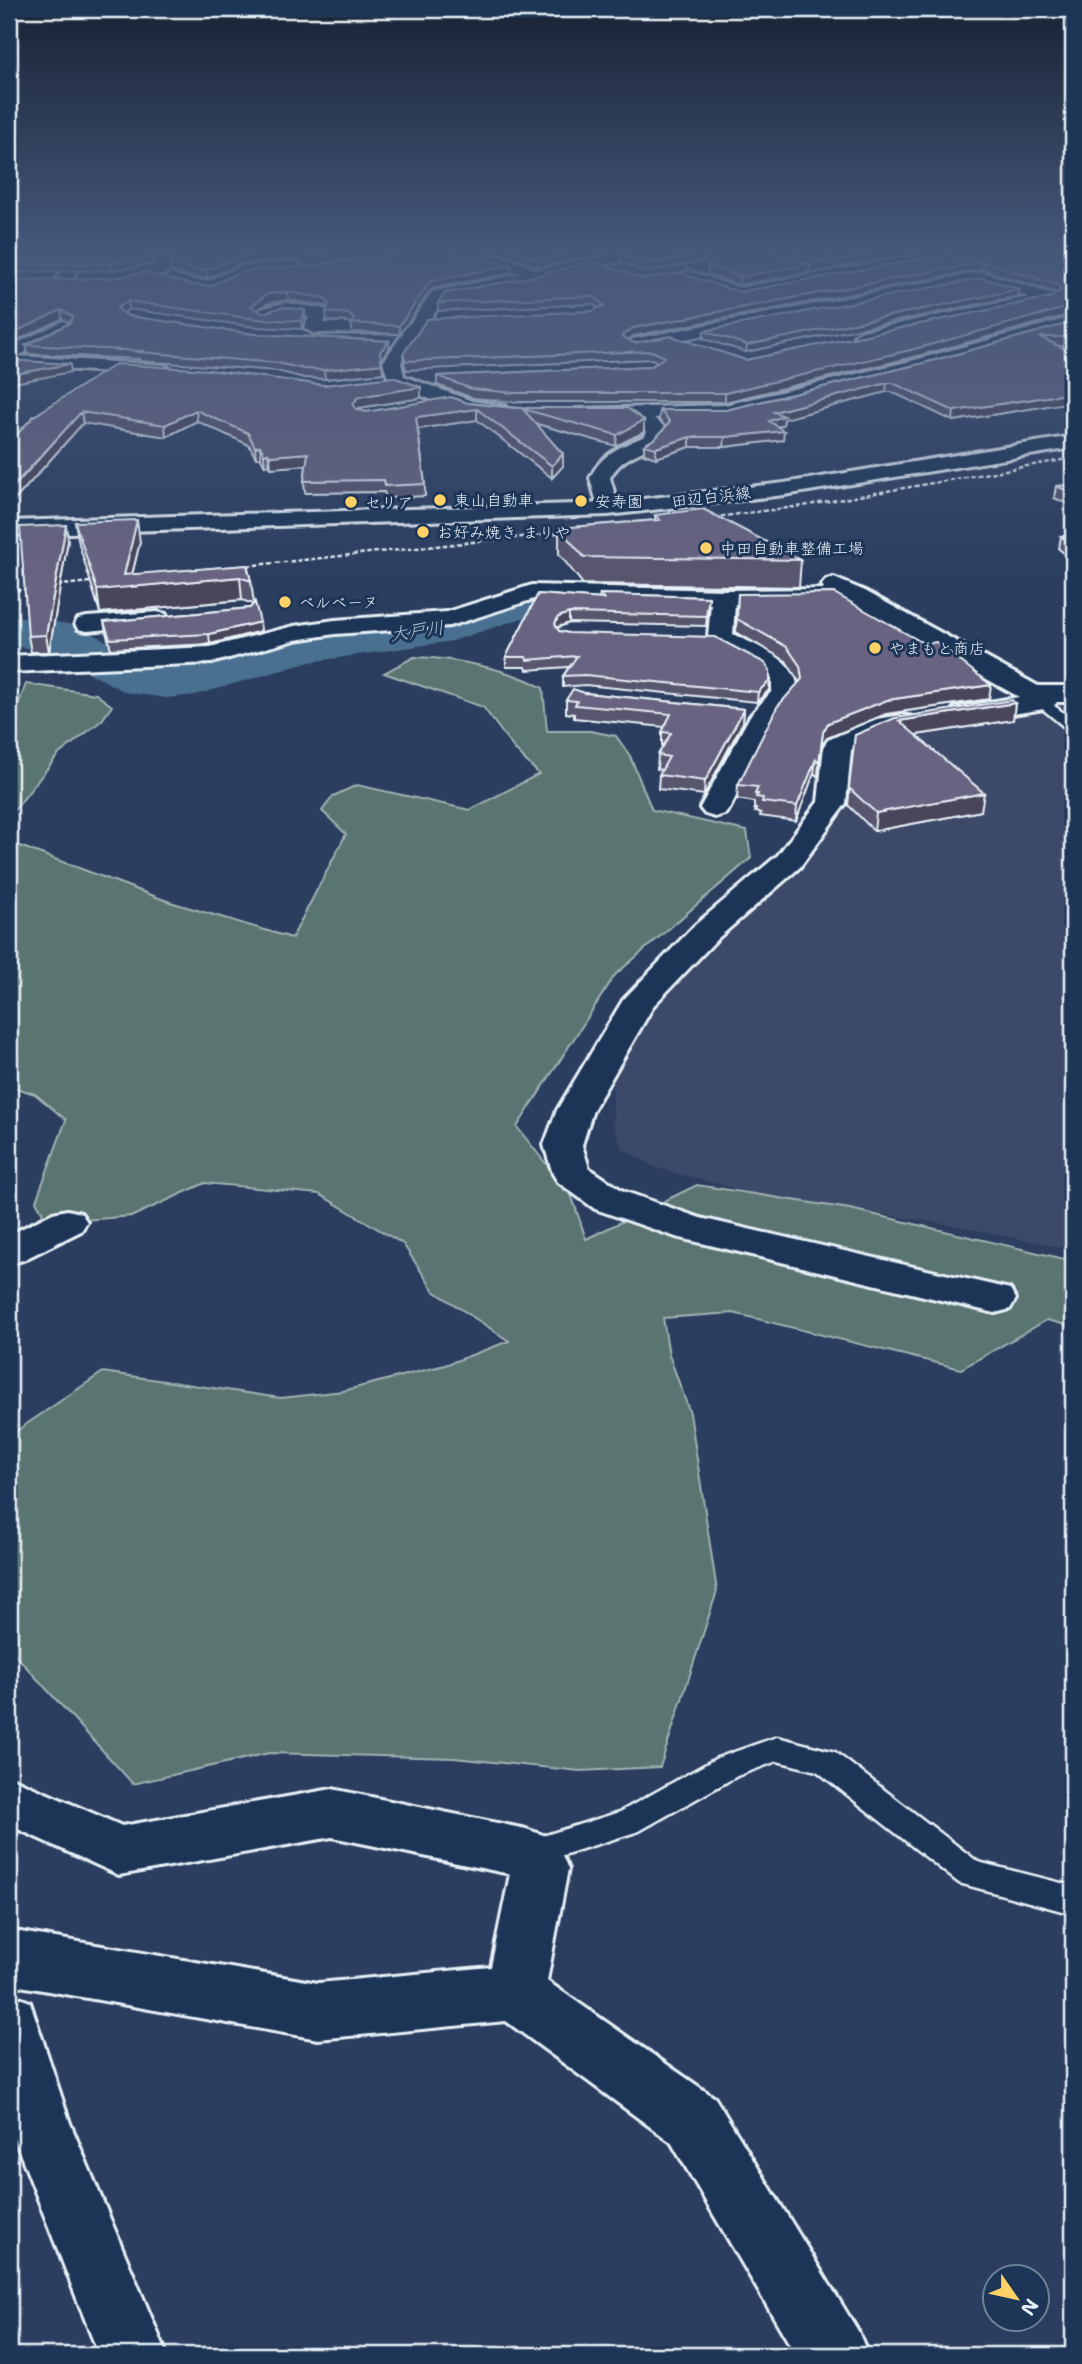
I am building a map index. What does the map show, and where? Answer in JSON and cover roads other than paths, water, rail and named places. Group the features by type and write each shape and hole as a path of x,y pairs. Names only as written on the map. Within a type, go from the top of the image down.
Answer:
{"street":[{"path":"67,364 76,358"},
{"path":"136,368 152,358"},
{"path":"395,358 392,362 397,379"},
{"path":"567,413 725,411 942,358"},
{"path":"9,360 186,371"},
{"path":"373,382 448,377"},
{"path":"397,379 469,406 514,411"},
{"path":"416,407 453,401"},
{"path":"608,509 600,478 606,466 615,457 652,440 658,430 635,413"},
{"name":"田辺白浜線","path":"9,528 368,519 608,509 784,489 1073,442"},
{"path":"688,500 709,523"},
{"path":"807,572 1050,696"},
{"path":"9,664 211,655 294,633 335,627 450,619 532,592 724,600 856,596"},
{"path":"720,637 724,600"},
{"path":"326,603 335,627"},
{"path":"88,624 184,623 190,657"},
{"path":"693,636 720,637 775,666 785,679 785,694 765,713 715,808"},
{"path":"995,1299 690,1228 609,1200 572,1174 563,1145 575,1110 640,1000 706,932 789,861 832,803 838,746 886,725 1050,696"},
{"path":"738,711 765,713"},
{"path":"9,1251 67,1222"},
{"path":"9,1800 119,1851 332,1813 526,1853 540,1869 515,1993"},
{"path":"9,1957 318,2011 515,1993 693,2120 834,2355"},
{"path":"9,2022 40,2123 133,2355"}],"lane":[{"path":"1050,696 1073,727"},
{"path":"526,1853 628,1822 727,1767 777,1749 825,1760 970,1873 1073,1900"}],"waterway":[{"name":"大戸川","path":"9,630 50,635 68,641 143,681 166,682 195,679 305,648 452,626 510,605 544,597 641,600"}],"railway":[{"path":"700,519 803,506 1073,458"},
{"path":"227,568 578,531"},
{"path":"9,591 108,580"}],"place":[{"name":"東山自動車","path":"440,500"},
{"name":"安寿園","path":"581,501"},
{"name":"セリア","path":"351,502"},
{"name":"お好み焼き まりや","path":"423,532"},
{"name":"中田自動車整備工場","path":"706,548"},
{"name":"ベルベーヌ","path":"285,602"},
{"name":"やまもと商店","path":"875,648"}]}
